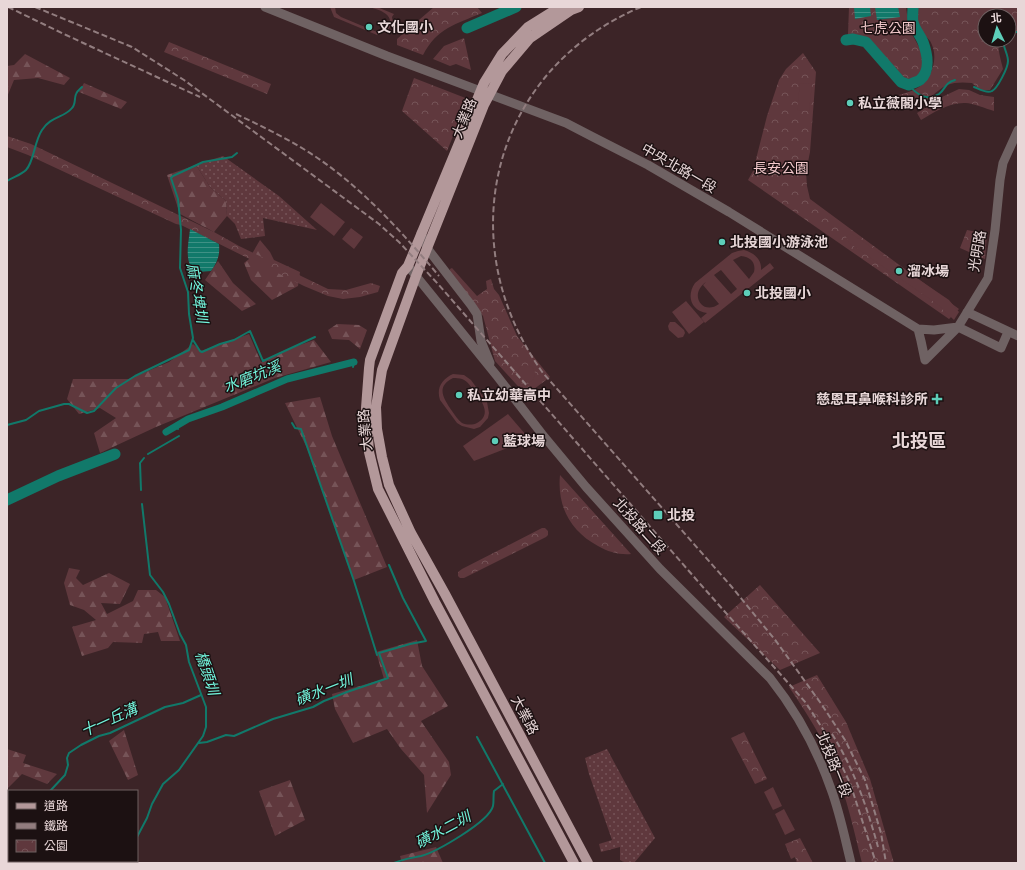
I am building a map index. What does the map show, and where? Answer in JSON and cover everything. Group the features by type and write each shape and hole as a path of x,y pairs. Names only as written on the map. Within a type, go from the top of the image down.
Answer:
{"main road":[{"name":"大業路","path":"560,7 528,27 502,54 421,233 408,266 402,273 370,360 366,408 368,452 378,490 435,602 574,863"},
{"name":"大業路","path":"579,7 571,10 530,38 484,93 382,370 376,407 377,429 389,485 411,533 588,863"}],"street":[{"name":"中央北路一段","path":"265,7 380,53 566,123 648,165 776,241 918,329"},
{"name":"光明路","path":"918,329 922,341 925,360 958,327 988,278 1003,162 1018,130"},
{"path":"421,233 427,248 477,314 484,350 497,376"},
{"path":"408,266 497,376"},
{"path":"967,312 1018,336"},
{"path":"918,329 934,330 958,327 1001,348 1008,332"},
{"name":"北投路二段","path":"497,376 550,445 640,548 774,683"},
{"name":"北投路一段","path":"774,683 792,708 808,735 821,764 832,790 851,863"}],"green space":[{"path":"330,7 335,7 336,13 341,17 377,32 387,28 390,20 384,13 370,7 377,7 394,14 392,17 393,23 388,30 377,35 334,17"},
{"path":"434,7 477,7 482,13 448,28 434,39 423,55 397,45 397,39"},
{"name":"七虎公園","path":"849,7 906,7 909,29 923,54 924,65 918,77 910,83 902,82 897,70 869,38 848,34"},
{"path":"915,7 1018,7 1018,31 1017,8 977,8 977,48 999,48 1003,69 990,90 980,90 972,83 962,82 947,85 941,88 917,106 911,108 898,104 899,95 919,87 927,79 933,68 934,50 931,43 920,31 916,18"},
{"path":"464,38 471,70 456,64 450,66 433,59 444,46"},
{"path":"169,42 271,84 267,94 164,52"},
{"name":"長安公園","path":"803,53 816,72 810,152 806,172 810,199 959,309 949,319 748,180 753,171 767,116 779,80 786,69"},
{"path":"25,54 70,78 64,85 38,78 14,80 7,97 7,66 14,65"},
{"path":"414,78 468,99 447,151 402,111"},
{"path":"84,83 127,102 121,109 79,92"},
{"path":"800,83 812,84 809,111 797,110"},
{"path":"959,89 969,90 980,95 994,97 994,111 972,104 960,103 942,108 921,120 917,113 944,96"},
{"path":"7,136 31,144 214,232 239,246 328,289 346,290 371,283 380,286 378,292 360,297 343,299 328,296 304,286 181,225 28,155 7,147"},
{"path":"223,156 279,196 317,230 263,218 265,236 241,239 235,224 227,216 226,201 210,187 196,165"},
{"path":"196,165 210,187 226,201 227,216 214,232 180,214 167,175"},
{"path":"321,203 345,222 334,236 310,217"},
{"path":"351,228 363,237 354,249 342,239"},
{"path":"967,230 987,234 985,259 960,248"},
{"name":"溜冰場","path":"852,234 949,300 959,312 954,320 937,304 849,243 846,237"},
{"path":"260,240 270,252 274,260 300,272 298,286 272,300 251,280 244,263 249,259"},
{"path":"744,250 757,257 761,270 770,263 774,268 705,323 701,318 707,313 702,312 694,306 691,298 692,288 695,283 732,253","holes":["741,256 752,261 754,266 754,272 749,279 733,260","721,270 737,289 731,294 714,275","703,285 719,304 713,307 703,306 698,298 698,293"]},
{"path":"218,261 233,283 256,304 242,311 205,280"},
{"path":"452,268 477,296 487,289 486,281 491,279 494,289 499,295 517,336 550,377 526,395 495,361 483,316 450,275 450,269"},
{"path":"686,301 704,322 689,334 672,312"},
{"path":"670,322 675,322 684,330 685,333 683,337 678,338 669,330 668,326"},
{"path":"337,324 359,325 367,330 360,349 349,340 332,339 328,330"},
{"path":"249,334 261,362 283,351 314,340 331,362 275,378 156,427 100,453 94,433 116,418 100,408 79,414 67,399 73,379 129,379 169,362 193,344 201,351"},
{"path":"526,365 532,368 535,374 532,380 526,383 520,380 517,374 520,368"},
{"path":"453,374 464,375 471,380 487,402 489,413 488,418 480,427 474,429 457,423 440,400 439,388 441,384 446,378","holes":["453,378 464,380 478,396 483,404 485,412 482,420 474,424 462,423 446,402 443,393 444,385"]},
{"path":"320,397 332,436 387,567 354,580 307,448 285,403"},
{"name":"藍球場","path":"508,414 526,435 510,447 474,461 463,446"},
{"path":"560,475 631,554 614,553 606,550 588,540 580,533 567,516 563,507"},
{"path":"542,528 545,528 548,531 548,535 546,537 464,578 460,578 458,576 458,572 462,569"},
{"path":"69,568 80,570 76,578 83,585 109,573 130,584 120,604 101,603 107,614 133,601 138,590 156,590 165,597 180,641 161,641 158,632 144,634 142,643 113,642 108,648 82,656 72,627 96,620 84,610 70,605 64,583"},
{"path":"760,585 820,653 780,670 724,617"},
{"path":"417,640 422,666 448,706 421,721 449,762 451,775 427,813 424,775 401,749 387,729 353,743 335,709 332,694 384,679 376,652"},
{"path":"817,675 846,722 870,779 894,863 862,863 839,778 830,756 808,716 789,687"},
{"path":"124,730 138,775 128,780 109,741"},
{"path":"744,732 767,779 755,784 731,738"},
{"path":"7,749 26,755 23,763 57,774 47,784 22,774 7,789"},
{"path":"607,749 655,838 634,863 626,863 620,860 620,847 601,852 599,844 612,840 589,774 585,758"},
{"path":"290,780 305,820 275,836 259,791"},
{"path":"773,787 782,806 773,810 764,792"},
{"path":"784,809 795,830 785,835 775,814"},
{"path":"800,838 813,863 797,863 795,857 791,859 785,844"},
{"path":"436,847 443,863 402,863 400,856"}],"shaded area":[{"path":"854,7 870,7 871,16 855,19"},
{"path":"875,7 898,7 900,17 877,20"},
{"path":"190,229 219,244 218,258 211,271 199,272 190,265 188,260 188,247"}],"waterway":[{"name":"水磨坑溪","path":"467,28 516,7"},
{"path":"846,40 853,39 866,42 901,82 909,85 919,81 926,72 927,62 923,42 913,22 913,7"},
{"path":"974,87 988,92 994,89 1004,73 1008,61 1005,48"},
{"path":"909,85 918,94 930,97 939,94 947,84 955,80"},
{"path":"7,181 26,170 31,162 37,140 42,130 49,122 65,114 72,108 76,93 82,87"},
{"name":"麻冬埤圳","path":"7,425 26,420 39,411 64,404 69,404 87,413 94,411 116,388 135,376 189,350 193,338 189,314 188,292 180,268 181,230 178,199 171,178 203,162 232,157 237,153"},
{"path":"193,340 202,352 234,340 250,331 263,361 315,337"},
{"name":"水磨坑溪","path":"353,367 354,362"},
{"name":"水磨坑溪","path":"166,432 188,419 222,407 287,379 354,362"},
{"path":"292,423 295,428 301,429 354,581 377,655"},
{"name":"橋頭圳","path":"177,425 178,429"},
{"name":"橋頭圳","path":"148,454 179,436"},
{"name":"水磨坑溪","path":"7,500 58,476 115,454"},
{"name":"橋頭圳","path":"141,490 140,463 144,458"},
{"name":"橋頭圳","path":"138,835 163,784 179,770 203,736 206,727 206,707 189,662 186,645 163,592 150,575 142,504"},
{"name":"磺水一圳","path":"199,743 207,742 226,735 234,736 273,719 313,707 347,692 388,678 379,653 426,641 403,598 389,565"},
{"name":"十一丘溝","path":"51,790 65,775 69,753 81,745 165,707 183,703 201,695"},
{"path":"477,737 545,863"},
{"name":"磺水二圳","path":"394,863 421,856 438,849 461,836 489,813 493,806 494,791 503,784"}],"railway":[{"path":"8,7 200,97"},
{"path":"35,7 132,47 184,80 379,224 399,242 438,284 806,703 828,737 850,783 876,863"},
{"path":"641,7 590,35 549,72 519,116 500,165 493,217 498,270 514,323 543,373 731,586 776,641 845,740 865,780 881,833 886,863"},
{"path":"236,114 299,146 334,170 389,220 439,276"},
{"path":"832,734 847,761 859,789 878,847"}],"place":[{"name":"文化國小","path":"369,27"},
{"name":"私立薇閣小學","path":"850,103"},
{"name":"北投國小游泳池","path":"722,242"},
{"name":"溜冰場","path":"899,271"},
{"name":"北投國小","path":"747,293"},
{"name":"私立幼華高中","path":"459,395"},
{"name":"慈恩耳鼻喉科診所","path":"937,399"},
{"name":"藍球場","path":"495,441"},
{"name":"北投","path":"658,515"}],"district":[{"name":"北投區","path":"919,441"}]}
